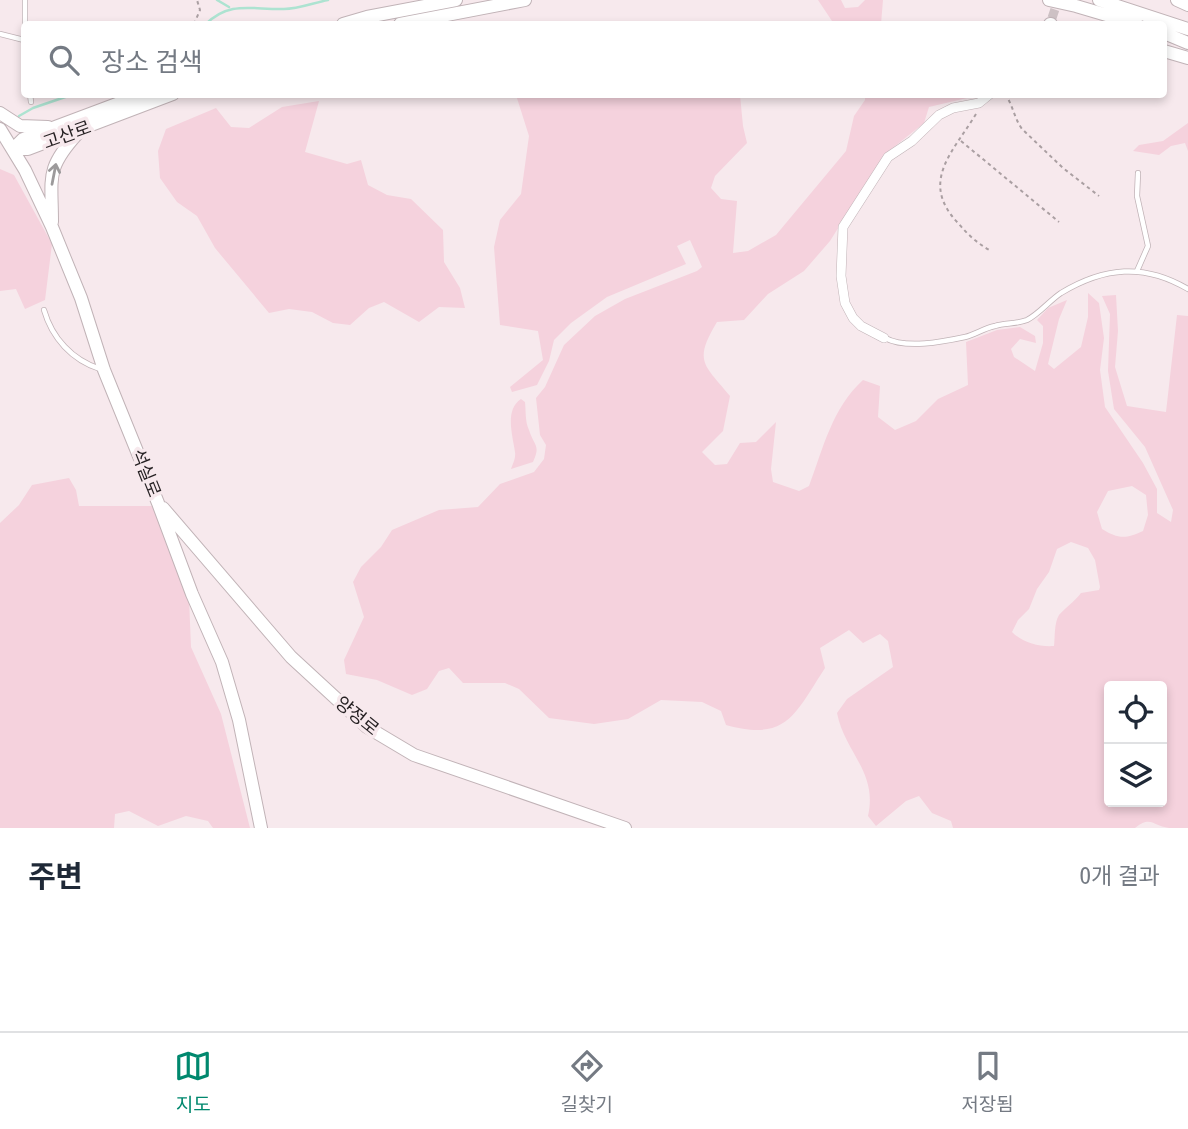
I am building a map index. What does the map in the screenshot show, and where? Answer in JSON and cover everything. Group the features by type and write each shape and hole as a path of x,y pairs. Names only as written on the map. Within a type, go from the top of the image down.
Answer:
{"main road":[{"path":"353,21 454,0"},
{"path":"416,21 525,0"},
{"path":"1049,0 1128,21"},
{"path":"1099,0 1163,21"},
{"path":"1177,0 1188,5"},
{"path":"1167,22 1188,29"},
{"path":"1167,34 1188,43"},
{"path":"1167,52 1188,58"},
{"name":"고산로","path":"6,149 23,139 132,98"},
{"name":"고산로","path":"6,149 28,149 163,98"},
{"path":"0,113 20,127 55,127"},
{"name":"석실로","path":"0,129 6,149 52,227 81,298 104,370 192,594 222,662 239,720 261,828"},
{"path":"52,227 51,182 54,166 65,148 81,131"},
{"name":"양정로","path":"158,503 291,657 367,727 414,755 625,828"},
{"path":"176,550 182,539 189,536"}],"street":[{"path":"884,338 861,326 845,303 841,276 843,228 888,157 912,141 939,115 953,108 979,103 985,98"}],"lane":[{"path":"25,0 25,21"},
{"path":"0,34 21,39"},
{"path":"30,98 31,102"},
{"path":"1137,271 1148,246 1136,196 1138,173"},
{"path":"884,338 903,343 967,337 995,326 1026,320 1061,293 1089,279 1116,271 1137,271 1163,277 1188,289"},
{"path":"44,310 49,328 64,348 91,366 104,370"}],"path":[{"path":"195,21 200,10 197,0"},
{"path":"1007,98 1022,129 1063,168 1099,196"},
{"path":"979,103 978,111 942,170 938,183 940,197 952,217 976,243 991,251"},
{"path":"960,141 1059,222"}],"shaded area":[{"path":"818,0 841,0 845,8 858,7 865,0 883,0 881,21 832,21"},
{"path":"517,98 740,98 747,143 715,176 711,188 721,199 737,201 733,253 748,251 776,235 846,151 854,116 865,98 967,98 929,107 924,123 884,155 830,241 804,271 768,294 744,320 717,322 705,346 705,362 730,396 723,431 702,452 715,465 727,464 740,443 756,442 776,422 771,469 773,482 799,491 809,486 836,416 852,391 863,380 880,386 878,417 895,430 916,421 938,399 968,385 966,342 997,330 1020,327 1035,336 1036,343 1020,339 1011,349 1014,357 1035,371 1043,343 1043,326 1037,320 1048,308 1067,300 1059,319 1048,364 1054,369 1081,347 1088,317 1088,293 1099,303 1104,338 1100,370 1105,407 1143,463 1157,489 1157,513 1171,522 1173,510 1145,447 1114,409 1108,371 1110,314 1102,296 1116,295 1118,331 1115,367 1127,406 1166,412 1177,315 1188,316 1188,828 1169,828 1145,822 1135,828 953,828 951,821 932,813 919,796 906,801 876,826 868,816 870,801 865,775 841,727 837,713 847,699 893,667 888,641 880,634 863,643 849,630 820,648 825,668 797,711 776,727 763,730 726,725 721,711 702,702 661,700 628,719 594,724 549,718 519,689 505,683 463,683 449,668 439,671 427,689 412,695 377,680 346,674 344,660 364,617 353,582 361,567 381,547 392,530 439,510 478,507 500,484 534,472 544,459 546,445 540,435 536,398 545,387 564,345 595,316 625,299 702,267 690,240 677,246 686,264 607,297 571,323 554,340 549,361 537,385 512,392 510,387 543,360 538,331 500,325 494,247 500,220 521,194 529,136","holes":["1132,486 1146,495 1148,515 1143,531 1122,537 1102,529 1097,512 1108,491","1071,542 1088,548 1095,560 1099,590 1081,593 1059,615 1055,626 1054,646 1026,642 1012,632 1018,620 1029,609 1037,589 1049,572 1057,549"]},
{"path":"319,101 305,152 347,164 361,160 368,185 387,195 411,199 443,230 444,262 460,288 465,308 439,307 419,322 384,302 369,308 350,325 333,323 312,312 289,309 269,313 215,248 197,216 177,202 160,178 158,151 166,129 216,108 231,127 249,128 282,107"},
{"path":"1188,123 1188,151 1185,143 1171,146 1159,155 1133,151 1139,145 1163,141"},
{"path":"0,169 14,175 52,244 45,300 25,309 16,289 0,291"},
{"path":"521,399 525,402 527,424 536,452 533,462 511,469 515,454 511,417"},
{"path":"69,478 76,490 79,506 152,506 189,598 191,647 221,714 250,828 213,828 208,821 186,816 158,826 129,811 115,814 114,828 0,828 0,523 19,505 32,485"}],"waterway":[{"path":"217,0 229,7"},
{"path":"210,21 233,9 289,9 328,0"},
{"path":"19,116 62,98"}],"tunnel":[{"path":"1052,18 1058,0"}]}
